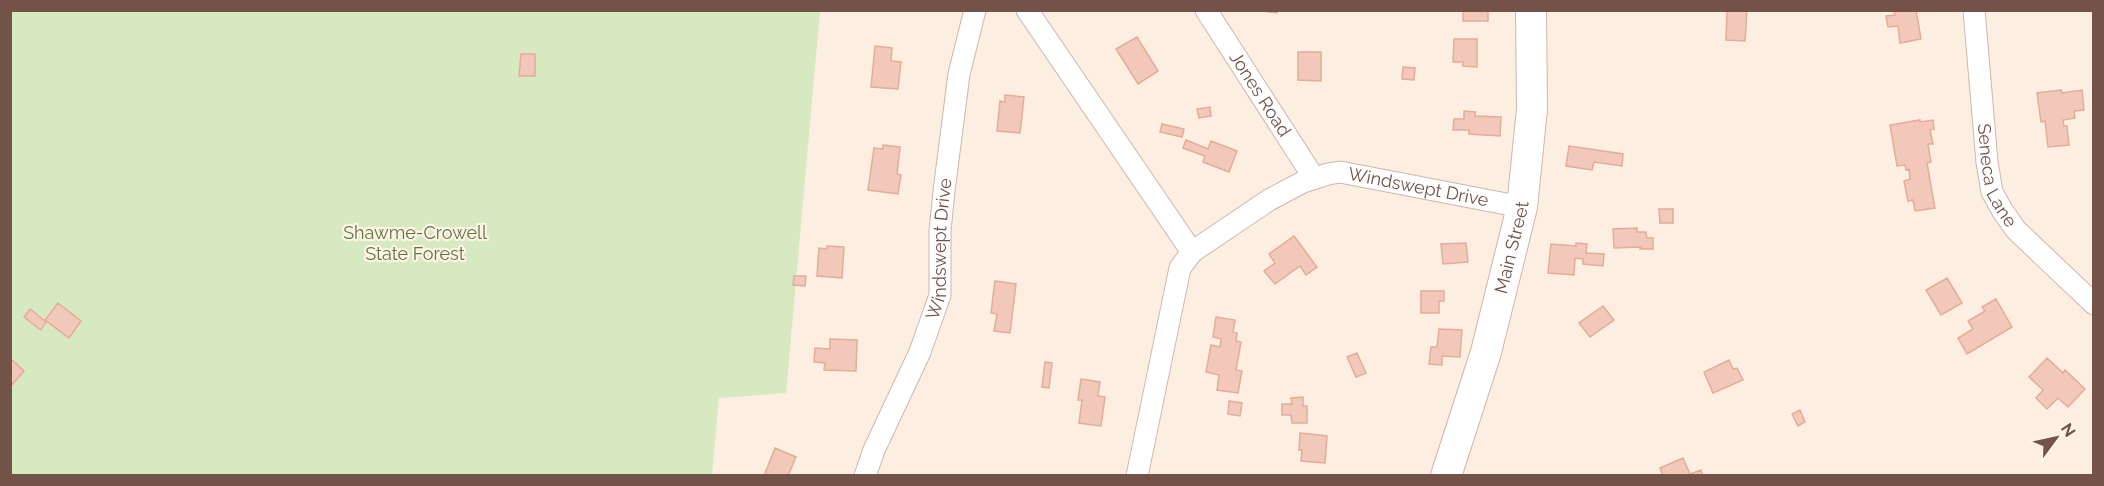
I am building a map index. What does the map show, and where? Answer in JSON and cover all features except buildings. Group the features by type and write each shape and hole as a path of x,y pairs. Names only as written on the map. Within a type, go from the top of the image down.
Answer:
{"main road":[{"name":"Main Street","path":"1446,476 1486,352 1522,207 1532,109 1531,10"}],"street":[{"name":"Windswept Drive","path":"865,476 874,450 920,352 939,295 940,231 944,191 959,74 975,10"},
{"path":"1027,10 1192,252"},
{"name":"Jones Road","path":"1206,10 1314,178"},
{"name":"Seneca Lane","path":"1974,10 1987,162 1992,192 2016,230 2094,304"},
{"name":"Windswept Drive","path":"1137,476 1180,268 1192,252 1269,200 1314,178 1340,172 1522,207"}],"green space":[{"name":"Shawme-Crowell State Forest","path":"10,11 820,11 786,393 719,398 712,475 11,475"}]}
